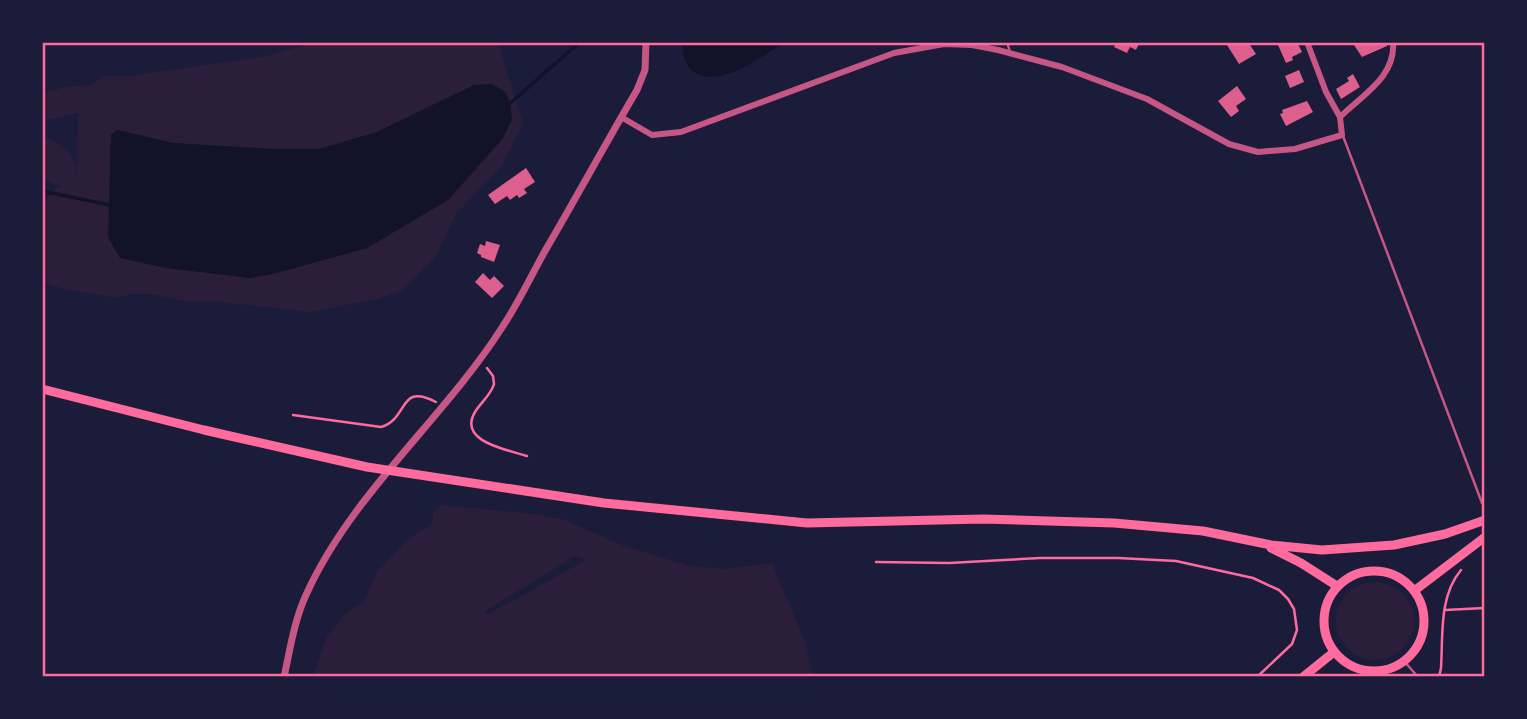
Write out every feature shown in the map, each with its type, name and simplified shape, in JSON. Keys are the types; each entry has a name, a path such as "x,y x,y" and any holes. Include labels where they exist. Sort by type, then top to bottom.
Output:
{"main road":[{"path":"42,389 367,467 604,503 807,523 983,519 1114,523 1203,531 1308,550 1366,548 1420,540 1485,520"},
{"path":"1414,590 1485,537"},
{"path":"1253,541 1301,562 1337,586"},
{"path":"1371,571 1391,573 1414,590 1422,606 1423,632 1416,648 1404,661 1389,669 1363,670 1347,664 1334,652 1326,636 1323,619 1327,601 1337,586 1353,575 1371,571"},
{"path":"1303,677 1334,652"}],"street":[{"path":"284,677 293,632 304,598 318,571 332,547 390,469 477,362 503,325 645,70 646,42"},
{"path":"621,117 652,135 681,132 894,53 944,44 972,45 1062,67 1110,84 1147,99 1229,144 1258,152 1295,149 1342,135 1340,117 1326,92 1307,42"},
{"path":"1340,117 1387,73 1394,54 1393,42"}],"lane":[{"path":"1007,42 1010,53"},
{"path":"1342,135 1482,503"},
{"path":"1404,661 1418,677"}],"path":[{"path":"477,362 491,373 494,384 474,414 472,424 475,433 485,443 527,456"},
{"path":"293,415 381,427 394,421 404,404 412,397 424,396 442,405"},
{"path":"876,562 950,563 1040,558 1118,558 1176,561 1253,578 1279,590 1288,598 1294,609 1297,630 1292,645 1257,677"},
{"path":"1439,677 1445,610 1451,585 1467,564"},
{"path":"1445,610 1485,608"}],"shaded area":[{"path":"315,42 503,42 499,46 523,123 502,166 456,214 436,256 402,291 377,299 310,312 210,301 185,301 149,294 130,294 117,298 67,290 42,282 42,204 57,187 63,187 42,180 42,137 58,144 72,157 76,168 74,179 77,169 78,113 42,121 42,93 65,87 86,87 106,76 130,76 266,56","holes":["474,85 503,138 448,200 309,264 250,278 210,272 117,130 173,143 319,149 377,132"]},
{"path":"682,42 785,42 735,71 708,77 696,73 687,64"},
{"path":"491,84 505,91 510,103 512,119 503,138 448,200 367,248 250,278 166,268 120,258 108,237 111,134 117,130 173,143 319,149 377,132 474,85"},
{"path":"441,505 562,519 624,546 687,565 722,569 772,563 805,642 813,677 313,677 327,636 348,611 363,603 377,572 405,542 433,522 433,512","holes":["575,556 586,560 492,612 485,611"]},
{"path":"1375,582 1390,585 1403,593 1411,606 1414,621 1411,636 1403,649 1390,657 1375,660 1360,657 1347,649 1339,636 1336,621 1339,606 1347,593 1360,585"}],"building":[{"path":"1116,42 1140,42 1136,50 1130,47 1127,53 1114,47"},
{"path":"1233,42 1248,42 1256,54 1239,64 1227,45"},
{"path":"1297,42 1302,52 1286,63 1278,45"},
{"path":"1352,42 1386,42 1387,46 1362,57"},
{"path":"1299,70 1304,82 1290,88 1285,76"},
{"path":"1353,74 1360,87 1341,99 1336,89 1349,81 1347,78"},
{"path":"1237,86 1246,99 1236,106 1239,111 1231,117 1218,101"},
{"path":"1307,101 1313,112 1286,126 1280,114 1283,113 1282,110"},
{"path":"526,168 535,182 524,189 527,193 510,200 507,196 495,204 488,195"},
{"path":"486,241 500,245 494,262 477,253 480,244 485,246"},
{"path":"483,273 490,280 494,276 504,286 492,298 475,282"}],"waterway":[{"path":"508,105 580,42"},
{"path":"42,191 110,205"}]}
